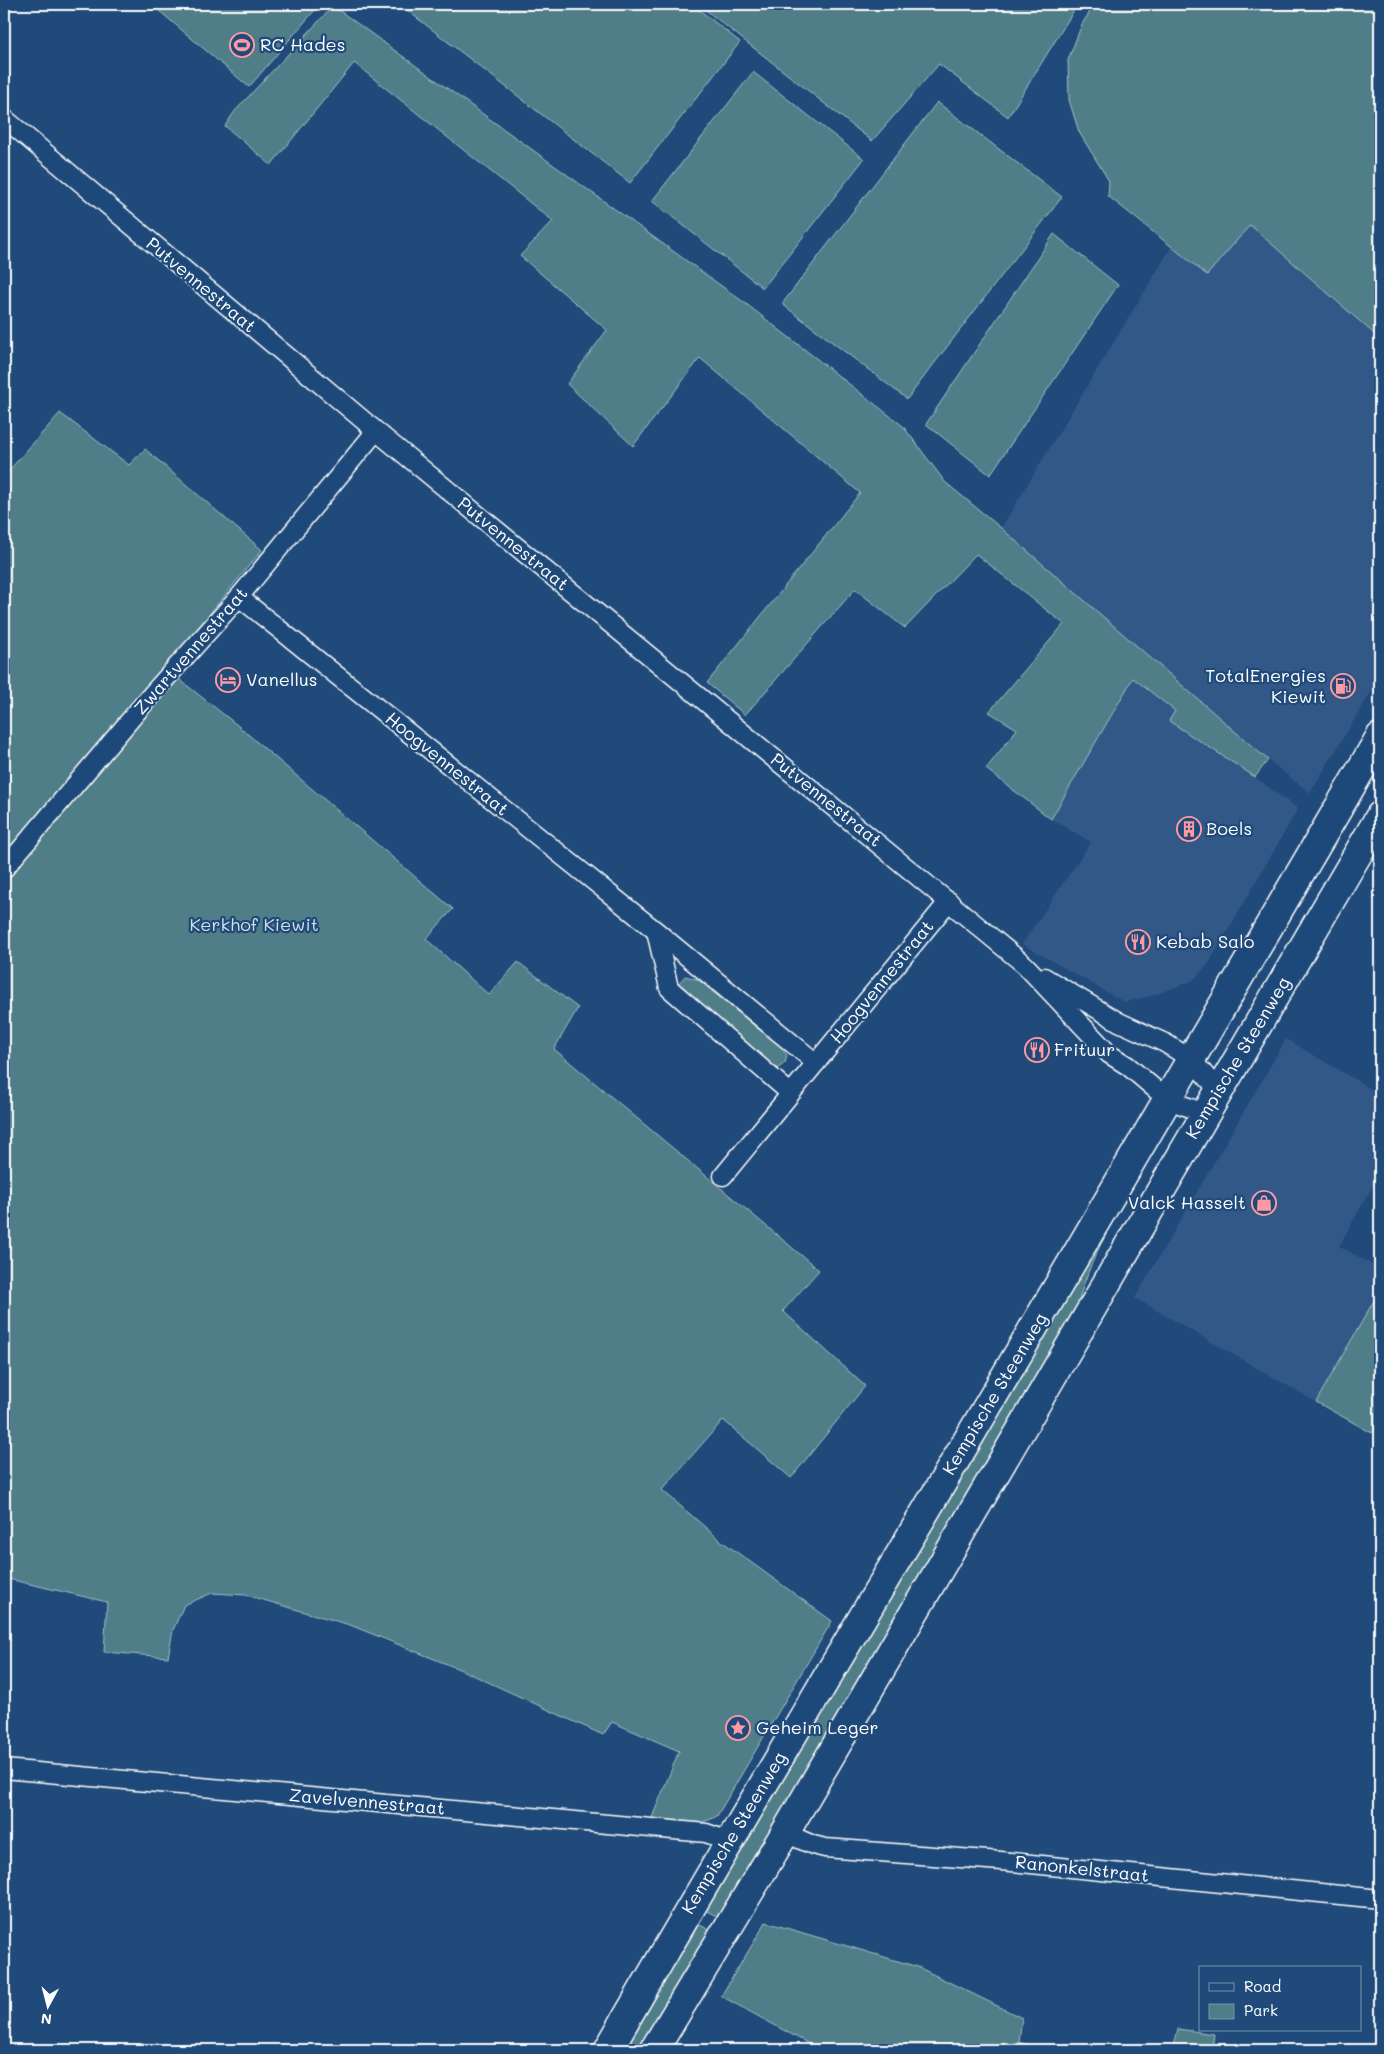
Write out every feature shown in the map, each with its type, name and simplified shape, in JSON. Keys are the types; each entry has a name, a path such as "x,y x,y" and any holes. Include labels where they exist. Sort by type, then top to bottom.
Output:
{"main road":[{"name":"Kempische Steenweg","path":"608,2050 728,1841 889,1574 1168,1100 1272,918 1380,737"},
{"name":"Kempische Steenweg","path":"654,2050 785,1833 1380,816"}],"street":[{"name":"Putvennestraat","path":"4,118 376,431 1025,965 1098,1044 1168,1100 1212,1102 1191,1058 1119,1022 1025,965"},
{"name":"Zwartvennestraat","path":"4,870 152,694 239,597 376,431"},
{"name":"Hoogvennestraat","path":"239,597 656,931 816,1063"},
{"name":"Hoogvennestraat","path":"722,1176 949,901"},
{"path":"656,931 669,988 790,1093"},
{"name":"Zavelvennestraat","path":"4,1769 706,1832 728,1841"},
{"name":"Ranonkelstraat","path":"785,1833 825,1848 1001,1861 1380,1898"}],"shaded area":[{"path":"1250,225 1380,339 1380,677 1310,793 1268,760 1001,528 1172,246 1207,274"},
{"path":"1133,678 1175,711 1169,721 1255,777 1298,809 1208,965 1192,981 1151,996 1124,1002 1022,944 1091,842 1051,819"},
{"path":"1286,1039 1380,1094 1380,1173 1339,1246 1380,1269 1380,1290 1316,1402 1135,1298"}],"green space":[{"name":"RC Hades","path":"151,4 320,4 249,87"},
{"path":"399,4 692,4 740,42 630,183"},
{"path":"698,4 1078,4 1008,117 939,64 872,141"},
{"path":"1095,4 1380,4 1380,339 1250,225 1207,275 1108,196 1109,181 1079,132 1069,100 1068,60 1082,24"},
{"path":"333,6 745,303 903,426 945,482 1001,528 1268,760 1255,777 1169,721 1175,711 1133,678 1051,819 986,769 1017,729 989,712 1064,624 976,554 905,628 855,589 745,715 707,683 860,493 700,358 633,446 567,384 607,330 520,256 553,221 354,63 271,165 225,126 235,111"},
{"path":"753,72 864,159 763,288 652,201"},
{"path":"937,102 1062,197 907,399 782,304"},
{"path":"1054,234 1118,285 990,475 926,424"},
{"name":"Kerkhof Kiewit","path":"60,413 129,465 145,449 262,550 165,668 237,725 453,909 426,939 489,995 518,962 578,1008 554,1049 819,1270 783,1311 865,1386 791,1478 723,1420 662,1490 720,1540 832,1621 717,1816 710,1820 685,1823 651,1820 679,1751 612,1722 603,1735 464,1671 350,1625 246,1595 212,1593 184,1605 173,1630 168,1657 104,1652 107,1602 4,1578 4,476"},
{"path":"685,976 697,979 783,1049 787,1056 785,1063 777,1069 771,1068 677,985"},
{"path":"1102,1230 1107,1233 1088,1272 1076,1314 720,1918 703,1909"},
{"path":"1380,1290 1380,1419 1372,1433 1316,1402"},
{"path":"695,1922 711,1931 641,2050 620,2050"},
{"path":"766,1922 918,1967 1022,2018 1019,2042 1044,2050 820,2050 721,1996"},
{"path":"1178,2029 1214,2034 1212,2050 1173,2050"}],"place":[{"name":"RC Hades","path":"242,45"},
{"name":"Vanellus","path":"228,680"},
{"name":"TotalEnergies Kiewit","path":"1343,686"},
{"name":"Boels","path":"1189,829"},
{"name":"Kebab Salo","path":"1138,942"},
{"name":"Frituur","path":"1037,1050"},
{"name":"Valck Hasselt","path":"1264,1203"},
{"name":"Geheim Leger","path":"738,1728"}]}
